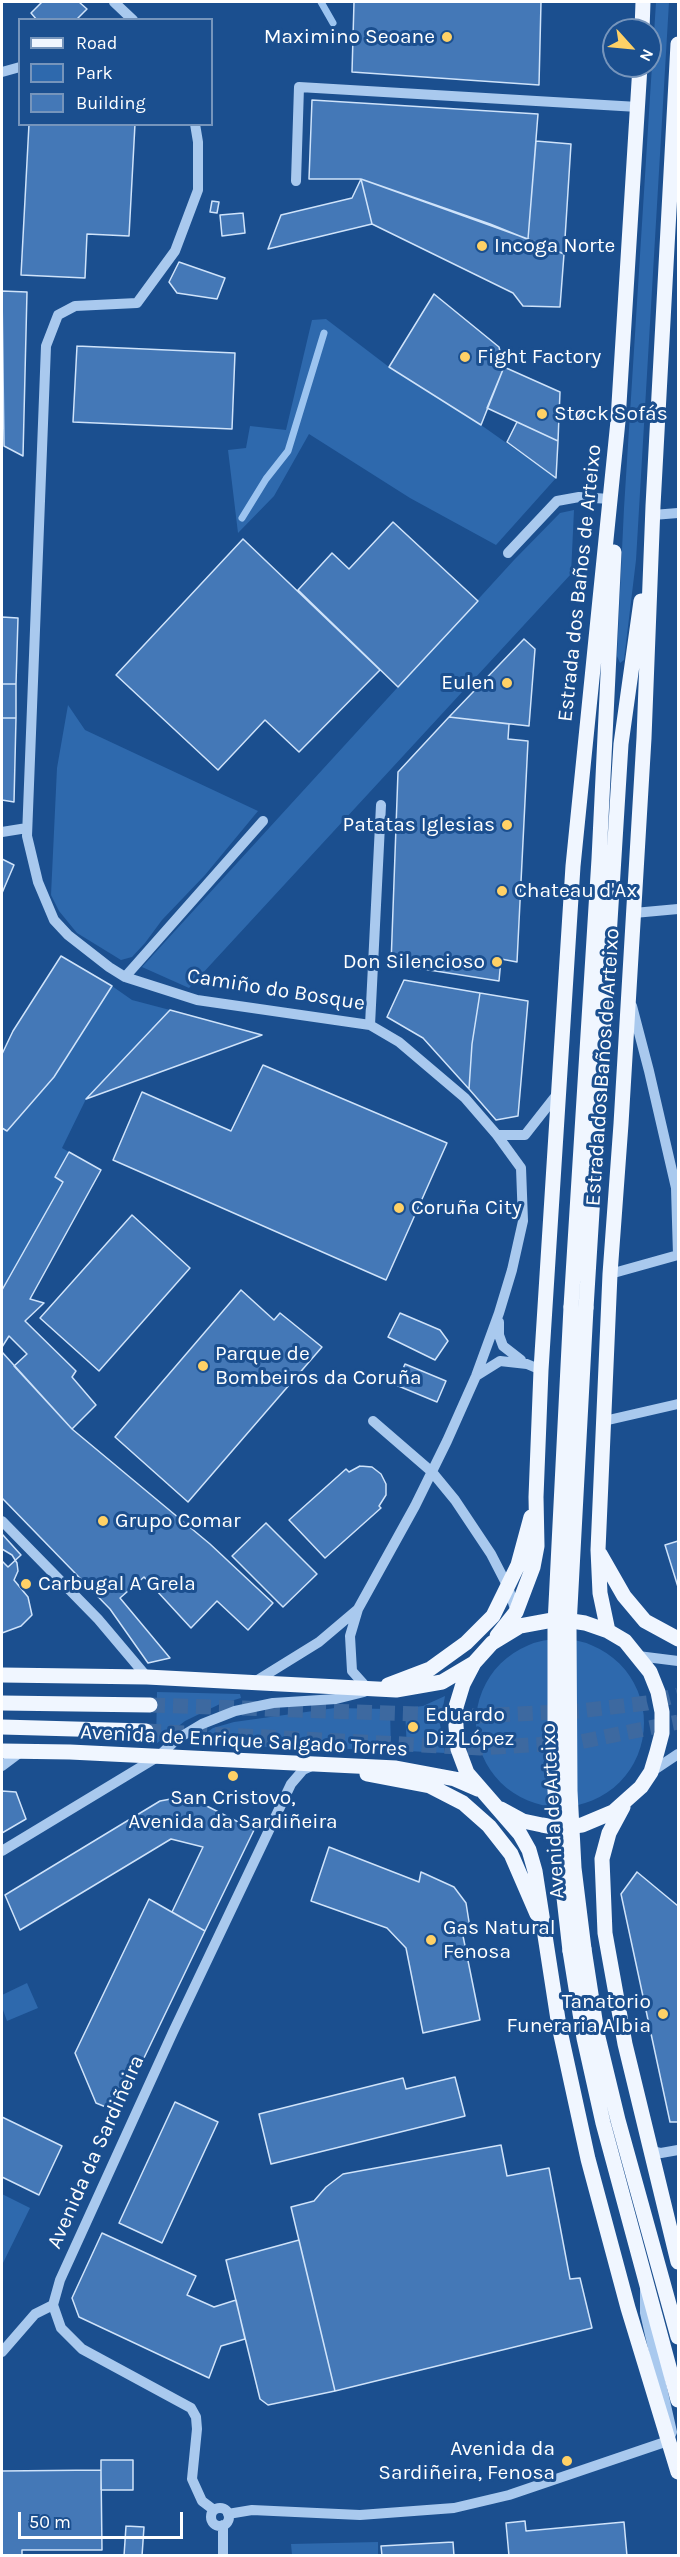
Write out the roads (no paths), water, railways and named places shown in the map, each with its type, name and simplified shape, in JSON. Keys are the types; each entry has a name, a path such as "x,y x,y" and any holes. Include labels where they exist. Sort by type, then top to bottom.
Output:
{"main road":[{"path":"642,18 643,2"},
{"name":"Estrada dos Baños de Arteixo","path":"608,1631 600,1593 598,1550 610,1274 644,738 653,511 678,44"},
{"name":"Estrada dos Baños de Arteixo","path":"579,1307 611,632 619,411 639,78"},
{"name":"Estrada dos Baños de Arteixo","path":"492,1643 516,1612 533,1567 537,1546 534,1367 558,1093 573,866 619,411"},
{"name":"Estrada dos Baños de Arteixo","path":"579,1307 621,744 653,511"},
{"name":"Avenida de Arteixo","path":"579,1307 555,1624 555,1791 577,1950 584,2037 603,2123 678,2400"},
{"path":"370,1690 430,1669 466,1643 493,1616 508,1587 524,1545 536,1497"},
{"path":"598,1550 624,1596 645,1621 678,1639"},
{"path":"624,1805 602,1818 582,1825 559,1828 522,1821 501,1809 467,1773 461,1760 456,1707 463,1684 474,1663 492,1643 520,1626 558,1618 585,1623 608,1631 625,1641 650,1672 658,1692 662,1712 662,1733 651,1772 624,1805 609,1833 602,1859 606,1933 625,2044 678,2262"},
{"path":"2,1675 147,1677 396,1690 442,1682 474,1663"},
{"path":"2,1702 150,1705"},
{"path":"2,1727 146,1731"},
{"name":"Avenida de Enrique Salgado Torres","path":"2,1751 396,1768 455,1779 482,1791"},
{"path":"315,1764 430,1786 463,1803 489,1826 511,1854 546,1936"},
{"name":"Avenida de Arteixo","path":"501,1809 520,1834 528,1850 541,1899 559,2026 588,2159 678,2472"},
{"name":"Avenida de Arteixo","path":"577,1950 618,2120 678,2337"}],"street":[{"path":"114,2 132,18"},
{"path":"2,72 18,68"},
{"path":"296,181 299,87 638,107"},
{"name":"Camiño do Bosque","path":"195,126 198,142 198,190 175,250 137,303 75,306 58,315 46,346 27,828 38,882 54,920 68,935 125,977 197,1000 370,1025 399,1042 429,1065 465,1098 497,1135 521,1168 523,1221 499,1313"},
{"path":"508,553 557,501 579,497 610,499"},
{"path":"653,511 678,513"},
{"path":"370,1025 381,805"},
{"path":"125,977 263,821"},
{"path":"2,832 27,828"},
{"path":"634,913 678,909"},
{"path":"610,1274 678,1255 675,1188 649,1071 629,996"},
{"path":"497,1135 525,1135 558,1093"},
{"path":"499,1313 499,1335 503,1346 534,1367"},
{"path":"2,1851 159,1756 177,1739 202,1724 236,1711 273,1703 336,1699 370,1690 352,1671 350,1636 358,1609 432,1472 476,1376 499,1313"},
{"path":"476,1376 500,1361 534,1367"},
{"path":"604,1421 678,1404"},
{"path":"373,1421 432,1472 461,1509 491,1554 508,1587 516,1612"},
{"path":"2,1521 98,1619 147,1677"},
{"path":"256,1682 319,1642 358,1609"},
{"path":"638,1656 678,1661"},
{"path":"2,1766 22,1751"},
{"path":"651,1772 678,1754"},
{"name":"Avenida da Sardiñeira","path":"53,2305 60,2280 163,2054 286,1795 297,1776 315,1764"},
{"path":"649,2150 661,2153 678,2150"},
{"name":"Avenida de Arteixo","path":"646,2282 645,2313 672,2432 668,2441"},
{"path":"2,2352 35,2314 53,2305 61,2328 82,2349 191,2408 196,2417 197,2429 192,2479 202,2501 214,2510 222,2509 228,2514 252,2510 360,2515 454,2508 509,2495 668,2441"},
{"path":"214,2510 211,2517 217,2526 227,2522 228,2514"},
{"path":"223,2525 223,2556"}],"waterway":[{"path":"321,2 333,23"},
{"path":"242,518 266,479 288,451 324,333"}],"tunnel":[{"path":"150,1705 475,1716 579,1711 647,1703 678,1695"},
{"path":"146,1731 480,1748 580,1742 678,1722"}],"place":[{"name":"Maximino Seoane","path":"447,37"},
{"name":"Incoga Norte","path":"482,246"},
{"name":"Fight Factory","path":"465,357"},
{"name":"Støck Sofás","path":"542,414"},
{"name":"Eulen","path":"507,683"},
{"name":"Patatas Iglesias","path":"507,825"},
{"name":"Chateau d'Ax","path":"502,891"},
{"name":"Don Silencioso","path":"497,962"},
{"name":"Coruña City","path":"399,1208"},
{"name":"Parque de Bombeiros da Coruña","path":"203,1366"},
{"name":"Grupo Comar","path":"103,1521"},
{"name":"Carbugal A Grela","path":"26,1584"},
{"name":"Eduardo Diz López","path":"413,1727"},
{"name":"San Cristovo, Avenida da Sardiñeira","path":"233,1776"},
{"name":"Gas Natural Fenosa","path":"431,1940"},
{"name":"Tanatorio Funeraria Albia","path":"663,2014"},
{"name":"Avenida da Sardiñeira, Fenosa","path":"567,2461"}]}
